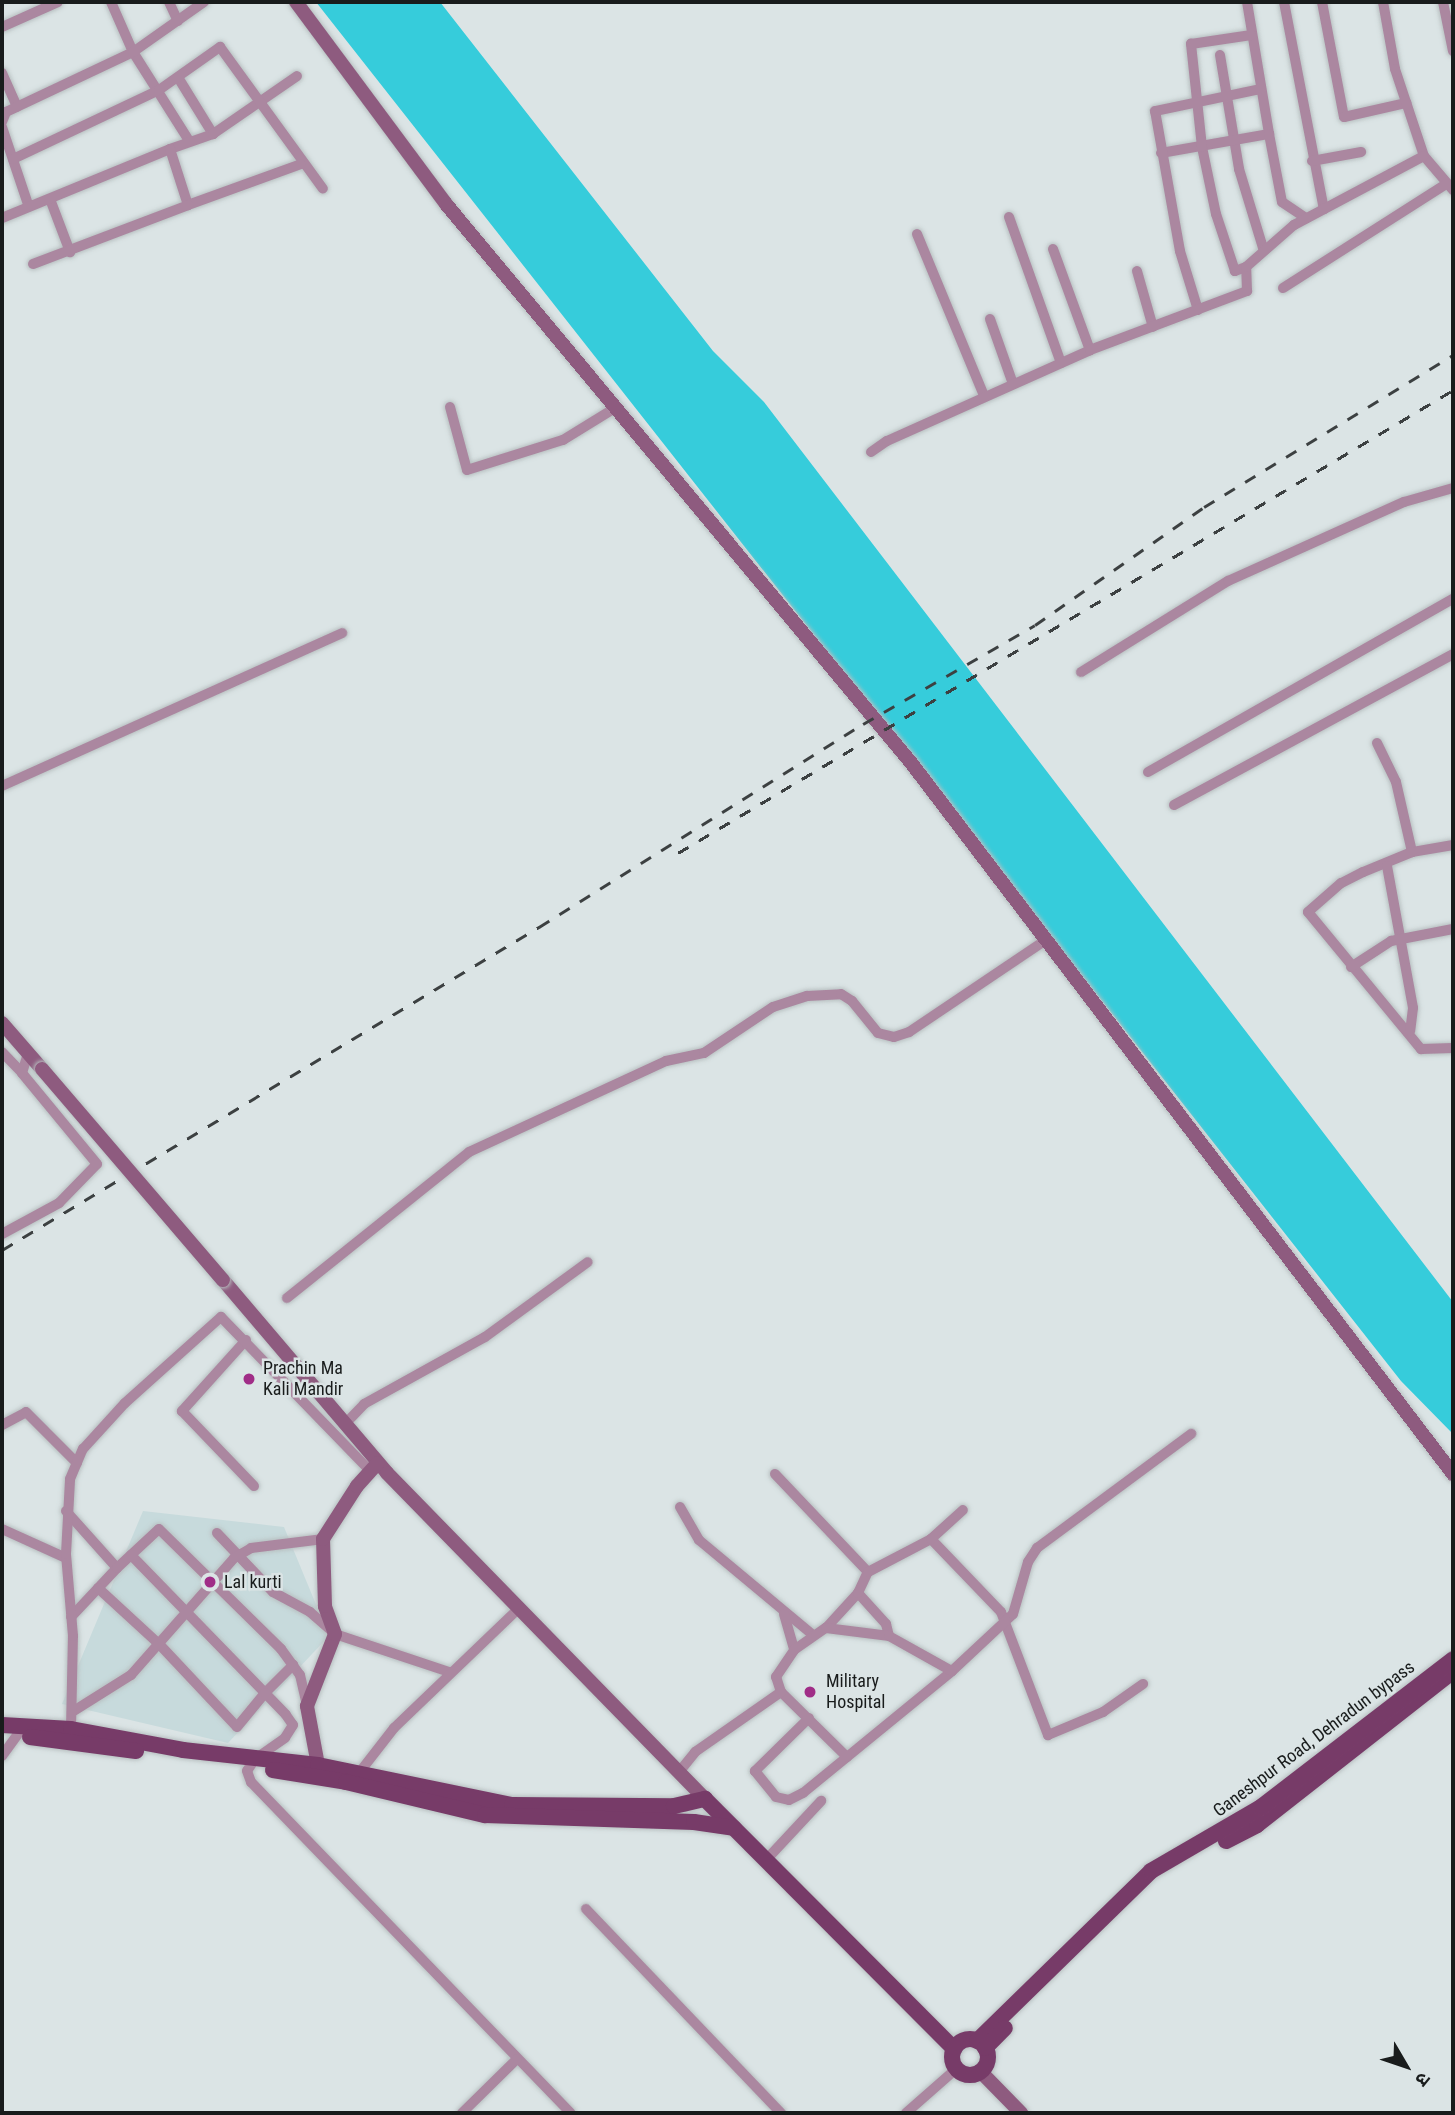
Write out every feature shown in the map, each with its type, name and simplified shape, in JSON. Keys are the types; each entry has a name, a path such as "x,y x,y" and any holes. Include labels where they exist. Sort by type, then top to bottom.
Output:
{"main road":[{"name":"Ganeshpur Road, Dehradun bypass","path":"981,2044 1151,1871 1261,1807 1453,1659"},
{"path":"981,2044 1144,1888 1257,1825 1453,1671"},
{"path":"14,1732 72,1721 485,1815 694,1822 734,1828"},
{"path":"2,1725 14,1732 252,1763 318,1765 512,1805 674,1806 705,1799 954,2049 956,2068 966,2075 980,2071 988,2059 981,2044"},
{"path":"954,2049 965,2040 981,2044"}],"street":[{"path":"2,27 58,2"},
{"path":"111,2 133,52 188,139"},
{"path":"169,2 178,22"},
{"path":"29,207 2,125 6,112 133,52 204,2"},
{"path":"296,2 446,204 912,764 1453,1475"},
{"path":"1247,2 1260,89 1282,202 1306,218"},
{"path":"1284,2 1312,161 1324,209"},
{"path":"1322,2 1344,117 1406,103"},
{"path":"1283,288 1450,187 1424,156 1406,103 1383,2"},
{"path":"1443,2 1453,51"},
{"path":"1251,36 1191,44 1202,147 1216,214 1235,271 1246,267 1263,248 1306,218 1424,156"},
{"path":"13,159 159,90 220,47 302,164 323,189"},
{"path":"1220,54 1234,141 1263,248"},
{"path":"2,73 17,107"},
{"path":"2,218 170,149 188,139 213,134 297,76"},
{"path":"178,79 213,134"},
{"path":"1198,310 1180,251 1155,111 1260,89"},
{"path":"1161,153 1269,134"},
{"path":"170,149 188,205"},
{"path":"1312,161 1361,152"},
{"path":"33,264 302,164"},
{"path":"50,199 70,252"},
{"path":"1009,217 1061,363"},
{"path":"917,234 984,396"},
{"path":"1053,249 1090,350"},
{"path":"871,452 984,396 1090,350 1247,291 1246,267"},
{"path":"1137,271 1153,327"},
{"path":"990,318 1013,384"},
{"path":"450,407 467,470 563,440 615,408"},
{"path":"1081,672 1228,581 1404,502 1453,488"},
{"path":"1148,772 1453,599"},
{"path":"2,786 342,633"},
{"path":"1174,805 1453,654"},
{"path":"1377,743 1396,782 1412,852"},
{"path":"1453,845 1412,852 1387,866 1341,883 1308,912 1389,1015 1409,1031 1421,1049 1453,1048"},
{"path":"1387,866 1413,1008 1409,1031"},
{"path":"1351,967 1401,938 1453,929"},
{"path":"287,1298 469,1152 666,1061 704,1054 773,1007 807,996 841,994 852,1001 878,1033 894,1037 909,1032 1046,940"},
{"path":"2,1023 345,1424 375,1467"},
{"path":"2,1052 97,1164 59,1203 2,1234"},
{"path":"22,1073 28,1053"},
{"path":"345,1424 365,1404 485,1337 588,1262"},
{"path":"72,1721 66,1511 77,1463 83,1449 125,1404 221,1317 519,1608 705,1799"},
{"path":"246,1340 182,1411 254,1486"},
{"path":"2,1425 26,1412 77,1463"},
{"path":"809,1718 755,1771 776,1797 789,1800 803,1793 1007,1623 1037,1548 1191,1434"},
{"path":"307,1706 335,1634 324,1606 323,1539 375,1467"},
{"path":"775,1474 868,1572"},
{"path":"680,1507 699,1540 784,1614 813,1635"},
{"path":"847,1757 781,1692 776,1677 794,1650 826,1628 858,1592 868,1572 931,1539 963,1510"},
{"path":"66,1511 117,1568"},
{"path":"2,1529 66,1558"},
{"path":"71,1617 117,1568 159,1529 300,1675 318,1765"},
{"path":"217,1533 241,1554 273,1592 310,1612 335,1634 449,1672"},
{"path":"72,1721 131,1675 241,1554 291,1541 323,1539"},
{"path":"931,1539 1007,1623 1048,1735 1103,1712 1143,1684"},
{"path":"131,1555 286,1715 293,1726 252,1763 251,1782 571,2113"},
{"path":"98,1588 160,1645 237,1727 293,1665"},
{"path":"858,1592 886,1624 889,1636"},
{"path":"359,1773 387,1735 449,1672 519,1608"},
{"path":"784,1614 794,1650"},
{"path":"826,1628 889,1636 952,1671"},
{"path":"679,1772 695,1752 781,1692"},
{"path":"290,1730 309,1729"},
{"path":"2,1756 14,1732"},
{"path":"766,1860 821,1801"},
{"path":"586,1909 781,2113"},
{"path":"461,2113 517,2059"},
{"path":"906,2113 956,2068"},
{"path":"980,2071 1021,2113"}],"shaded area":[{"name":"Lal kurti","path":"143,1511 284,1527 329,1636 228,1743 62,1704"}],"water":[{"path":"316,2 440,2 713,351 764,402 1453,1302 1453,1434 1401,1381"}],"railway":[{"path":"2,1250 539,927 863,724 1035,625 1204,507 1453,355"},
{"path":"678,853 1453,390"}],"place":[{"name":"Prachin Ma Kali Mandir","path":"249,1379"},
{"name":"Lal kurti","path":"210,1582"},
{"name":"Military Hospital","path":"810,1692"}]}
